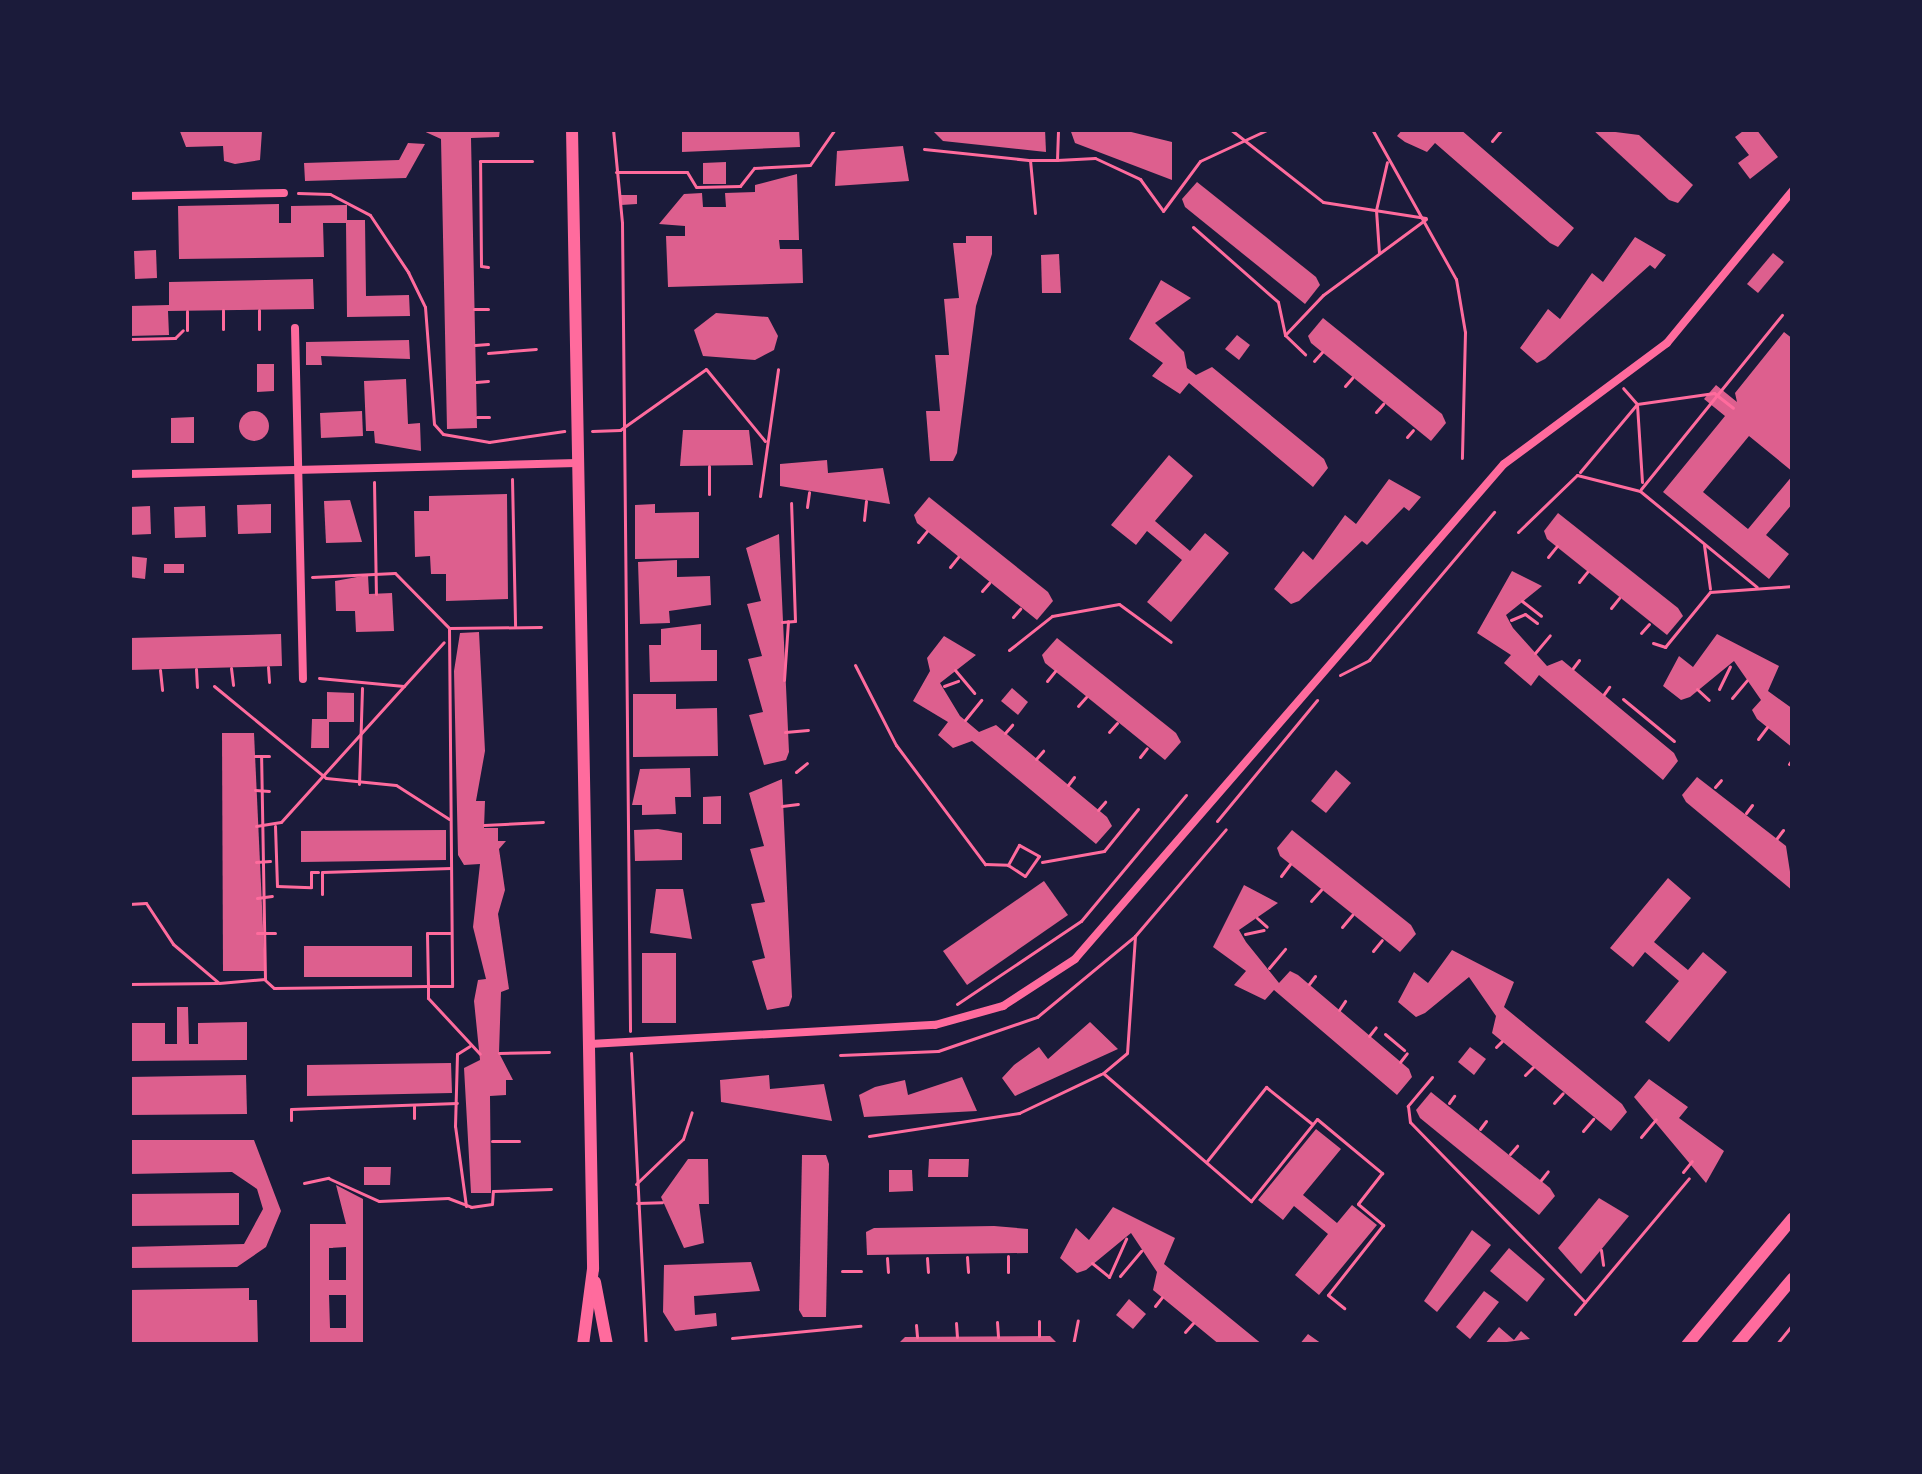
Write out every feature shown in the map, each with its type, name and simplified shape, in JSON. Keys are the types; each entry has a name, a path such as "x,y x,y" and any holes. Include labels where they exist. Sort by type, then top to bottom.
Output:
{"main road":[{"path":"572,129 593,1269 584,1345"},
{"path":"1687,1345 1793,1218"},
{"path":"593,1269 607,1345"},
{"path":"1737,1345 1793,1278"}],"street":[{"path":"590,1044 935,1025 1027,993 1107,930 1504,464 1667,343 1793,190"},
{"path":"129,196 284,193"},
{"path":"295,328 293,470 303,679"},
{"path":"129,474 578,463"}],"path":[{"path":"613,129 622,223 620,430 630,1020"},
{"path":"614,172 687,172 696,187 740,186 754,168 810,165 835,129"},
{"path":"1057,160 1058,129"},
{"path":"1230,129 1323,202 1428,218"},
{"path":"924,149 1030,160 1095,158 1140,179 1163,211 1200,161 1269,129"},
{"path":"1372,129 1428,218 1456,279 1465,332 1462,458"},
{"path":"1492,141 1502,129"},
{"path":"1030,160 1035,213"},
{"path":"1379,253 1376,210 1388,160"},
{"path":"471,165 532,161"},
{"path":"473,270 484,267 480,165"},
{"path":"284,193 330,194 370,215 425,307 434,424 443,434 489,442 620,430 706,370 765,441"},
{"path":"472,200 480,200"},
{"path":"1285,335 1379,253 1428,218"},
{"path":"1193,227 1278,302 1285,335 1305,354"},
{"path":"473,237 481,236"},
{"path":"474,309 488,309"},
{"path":"223,310 223,329"},
{"path":"259,310 260,328"},
{"path":"129,339 185,330 188,311"},
{"path":"1642,484 1782,315"},
{"path":"475,346 488,344"},
{"path":"488,352 536,349"},
{"path":"1314,361 1322,352"},
{"path":"760,496 778,369"},
{"path":"1345,386 1352,378"},
{"path":"476,382 488,381"},
{"path":"1618,382 1637,404 1640,491"},
{"path":"1518,532 1577,475 1637,404 1716,395 1732,408"},
{"path":"1376,412 1383,404"},
{"path":"477,417 489,417"},
{"path":"1407,437 1413,430"},
{"path":"512,464 515,627"},
{"path":"709,494 710,466"},
{"path":"373,468 376,594"},
{"path":"1577,475 1640,491 1757,587"},
{"path":"807,507 809,492"},
{"path":"864,520 866,501"},
{"path":"784,680 784,621 795,621 791,503"},
{"path":"1337,677 1369,660 1494,512"},
{"path":"918,542 927,531"},
{"path":"1703,544 1710,592"},
{"path":"1548,557 1557,546"},
{"path":"950,567 958,557"},
{"path":"781,566 793,566"},
{"path":"1579,582 1587,572"},
{"path":"298,577 395,573 449,628 541,627"},
{"path":"982,591 989,583"},
{"path":"1653,643 1665,647 1710,592 1793,586"},
{"path":"1610,608 1618,598"},
{"path":"1522,601 1541,616"},
{"path":"1009,650 1052,616 1119,604 1171,642"},
{"path":"1013,616 1020,609"},
{"path":"1511,620 1525,614 1537,623"},
{"path":"1641,633 1649,623"},
{"path":"269,756 258,756 259,826 269,897 265,979 274,988 452,986 445,640 449,628"},
{"path":"1535,653 1550,634"},
{"path":"259,826 275,824 326,778 445,640"},
{"path":"1573,668 1579,660"},
{"path":"856,665 953,829 985,864 1008,865 1025,876 1040,862 1104,850 1138,809"},
{"path":"1719,688 1730,666"},
{"path":"268,667 269,682"},
{"path":"196,668 197,688"},
{"path":"231,668 232,685"},
{"path":"160,670 163,690"},
{"path":"955,670 958,681 974,693"},
{"path":"1047,681 1055,671"},
{"path":"319,678 362,686 404,686"},
{"path":"1732,698 1747,680"},
{"path":"944,686 958,681"},
{"path":"214,686 326,778 396,785 461,825"},
{"path":"359,784 362,686"},
{"path":"1604,694 1609,687"},
{"path":"1696,689 1709,700"},
{"path":"1216,821 1322,694"},
{"path":"1078,706 1086,697"},
{"path":"1623,699 1672,740 1665,745"},
{"path":"965,720 981,700"},
{"path":"1634,720 1640,713"},
{"path":"1109,732 1117,723"},
{"path":"1005,733 1012,725"},
{"path":"1758,739 1767,727"},
{"path":"785,732 808,730"},
{"path":"1140,757 1147,748"},
{"path":"1036,759 1043,751"},
{"path":"1789,764 1793,758"},
{"path":"796,772 807,763"},
{"path":"1067,784 1074,776"},
{"path":"1715,787 1721,780"},
{"path":"957,1004 1081,921 1186,795"},
{"path":"1098,810 1105,802"},
{"path":"782,806 798,804"},
{"path":"1746,813 1752,805"},
{"path":"484,824 543,822"},
{"path":"275,824 277,886"},
{"path":"1777,838 1783,830"},
{"path":"1008,865 1010,853 1025,844 1040,862"},
{"path":"256,862 267,861"},
{"path":"1281,876 1290,864"},
{"path":"265,887 311,887 311,872 453,868"},
{"path":"322,872 322,894"},
{"path":"1311,902 1321,890"},
{"path":"257,898 269,897"},
{"path":"129,904 146,903 173,944 219,983"},
{"path":"1342,927 1352,915"},
{"path":"1245,934 1266,929 1257,918"},
{"path":"257,933 274,933"},
{"path":"452,933 427,933 428,998 480,1054"},
{"path":"869,1136 1019,1113 1102,1073 1126,1053 1135,936"},
{"path":"1373,951 1382,940"},
{"path":"1269,968 1285,949"},
{"path":"1309,984 1315,976"},
{"path":"129,984 265,979"},
{"path":"1339,1010 1346,1001"},
{"path":"1370,1036 1376,1027"},
{"path":"1385,1034 1405,1052 1400,1062"},
{"path":"1496,1047 1502,1041"},
{"path":"466,1206 455,1166 457,1054 471,1045"},
{"path":"499,1053 549,1052"},
{"path":"631,1054 635,1203 646,1345"},
{"path":"1525,1076 1533,1067"},
{"path":"1102,1073 1251,1201 1317,1119 1382,1173 1358,1204 1383,1226 1328,1295 1344,1308"},
{"path":"1432,1077 1408,1106 1410,1122 1585,1302"},
{"path":"1206,1162 1266,1087 1313,1125"},
{"path":"1554,1103 1563,1093"},
{"path":"398,1094 398,1105"},
{"path":"434,1094 434,1104"},
{"path":"362,1095 363,1106"},
{"path":"327,1096 327,1108"},
{"path":"1449,1102 1454,1096"},
{"path":"292,1120 291,1109 457,1103"},
{"path":"414,1105 414,1118"},
{"path":"635,1186 683,1139 692,1112"},
{"path":"1583,1131 1593,1119"},
{"path":"1641,1137 1656,1119"},
{"path":"1480,1129 1486,1121"},
{"path":"491,1141 519,1141"},
{"path":"1510,1154 1517,1146"},
{"path":"1683,1172 1692,1161"},
{"path":"1541,1180 1548,1172"},
{"path":"304,1184 328,1178 379,1201 448,1198 466,1206 492,1204 493,1191 550,1190"},
{"path":"1575,1314 1689,1178"},
{"path":"520,1179 520,1190"},
{"path":"635,1203 662,1202"},
{"path":"1092,1263 1109,1276 1126,1239"},
{"path":"1120,1276 1141,1250"},
{"path":"1601,1250 1599,1262 1616,1264"},
{"path":"1007,1256 1008,1273"},
{"path":"968,1257 968,1272"},
{"path":"887,1258 888,1272"},
{"path":"927,1258 928,1272"},
{"path":"842,1271 860,1271"},
{"path":"1155,1306 1162,1297"},
{"path":"1073,1345 1078,1320"},
{"path":"1039,1321 1039,1336"},
{"path":"997,1322 998,1337"},
{"path":"956,1323 957,1337"},
{"path":"1185,1332 1193,1323"},
{"path":"916,1324 917,1337"},
{"path":"1776,1345 1793,1324"},
{"path":"733,1338 860,1326"}],"building":[{"path":"179,129 262,131 260,160 235,164 224,161 223,146 186,147"},
{"path":"419,129 500,129 499,137 471,138 477,428 447,429 441,139"},
{"path":"682,129 799,129 800,147 682,152"},
{"path":"931,129 1045,129 1046,152 943,141"},
{"path":"1070,129 1119,129 1172,142 1172,180 1075,143"},
{"path":"1403,129 1460,129 1574,228 1558,247 1550,243 1435,143 1427,152 1397,136"},
{"path":"1592,129 1639,135 1693,185 1678,203 1669,200"},
{"path":"1756,129 1778,157 1750,179 1738,163 1749,155 1735,137"},
{"path":"408,143 425,144 406,178 305,181 304,163 399,160"},
{"path":"903,146 909,181 835,186 837,151"},
{"path":"726,162 726,184 703,184 703,163"},
{"path":"797,174 799,240 779,240 780,249 802,249 803,283 668,287 666,236 685,236 685,226 659,224 684,194 702,193 703,207 726,207 725,193 755,192 755,185"},
{"path":"1197,182 1316,277 1320,285 1305,304 1185,207 1182,199"},
{"path":"621,195 637,195 637,204 621,205"},
{"path":"279,204 279,223 291,223 291,206 347,205 347,220 365,220 366,296 409,295 410,316 347,317 346,223 323,223 324,257 179,259 178,206"},
{"path":"966,236 992,236 992,254 976,306 957,453 953,461 930,461 926,411 940,411 935,355 949,355 944,299 959,298 953,243 966,243"},
{"path":"1635,237 1666,255 1655,269 1650,265 1545,359 1537,363 1520,348 1548,309 1560,319 1592,273 1603,282"},
{"path":"156,250 157,278 135,279 134,251"},
{"path":"1773,253 1784,262 1758,293 1747,284"},
{"path":"1059,254 1061,293 1042,293 1041,255"},
{"path":"313,279 314,309 168,311 169,335 129,336 129,306 169,305 169,282"},
{"path":"1161,280 1191,298 1155,323 1184,352 1187,368 1196,375 1212,367 1324,459 1328,468 1313,487 1189,383 1180,394 1152,376 1163,363 1129,339"},
{"path":"716,313 768,317 778,336 774,350 755,360 703,356 694,330"},
{"path":"1323,318 1442,414 1446,423 1431,441 1311,343 1308,336"},
{"path":"1784,332 1793,339 1793,472 1749,436 1703,492 1748,529 1793,475 1793,503 1766,535 1789,554 1769,579 1663,492 1725,416 1704,399 1716,385 1737,402 1735,393"},
{"path":"1237,335 1250,345 1239,360 1225,349"},
{"path":"409,340 410,359 321,356 322,365 306,365 306,342"},
{"path":"257,364 274,364 274,391 257,392"},
{"path":"406,379 408,424 420,423 421,451 375,443 374,431 366,431 364,381"},
{"path":"254,411 265,415 269,426 265,437 254,441 243,437 239,426 243,415"},
{"path":"362,411 363,436 321,438 320,413"},
{"path":"194,417 194,443 171,443 171,418"},
{"path":"683,430 749,430 753,465 680,466"},
{"path":"1169,455 1193,476 1155,521 1190,551 1205,533 1229,553 1171,622 1147,602 1182,560 1147,531 1136,545 1111,525"},
{"path":"827,460 828,473 883,468 890,504 780,486 780,464"},
{"path":"1389,479 1421,497 1409,511 1404,507 1367,545 1362,541 1299,601 1291,604 1274,589 1303,551 1313,560 1345,515 1356,524"},
{"path":"507,494 508,599 446,601 446,574 431,574 430,556 415,557 414,511 429,511 429,496"},
{"path":"929,497 1048,592 1053,601 1037,620 917,523 914,515"},
{"path":"350,500 362,542 326,543 324,501"},
{"path":"271,504 271,533 238,534 237,505"},
{"path":"655,504 655,513 699,512 699,558 635,559 635,505"},
{"path":"150,506 151,534 129,535 129,507"},
{"path":"205,506 206,537 175,538 174,507"},
{"path":"1558,513 1678,608 1683,616 1667,635 1547,539 1544,531"},
{"path":"779,534 789,752 786,760 764,765 749,715 763,712 748,659 762,656 747,604 761,601 746,548"},
{"path":"129,556 147,558 145,579 129,577"},
{"path":"677,560 677,577 710,576 711,605 669,611 670,623 640,624 638,562"},
{"path":"164,564 184,564 184,573 164,573"},
{"path":"1512,571 1542,586 1506,615 1513,628 1547,666 1562,660 1674,753 1678,761 1663,780 1539,675 1531,686 1504,663 1511,655 1477,633"},
{"path":"368,575 369,594 392,593 394,631 356,632 355,611 336,611 335,581"},
{"path":"701,624 701,650 717,650 717,681 650,682 649,645 661,645 661,629"},
{"path":"479,632 485,751 476,801 485,801 484,828 498,828 498,841 506,841 499,849 505,890 498,914 509,989 501,992 499,1053 513,1080 506,1080 506,1095 490,1096 491,1193 471,1193 464,1068 480,1060 474,1001 478,980 486,979 473,927 480,864 464,865 458,855 454,671 460,633"},
{"path":"281,634 282,666 129,670 129,638"},
{"path":"1717,634 1779,666 1768,691 1793,709 1793,748 1757,719 1752,710 1761,700 1734,661 1690,697 1681,700 1663,686 1679,656 1693,667"},
{"path":"944,636 976,655 940,683 960,716 979,732 996,725 1107,817 1112,826 1096,844 972,741 953,748 938,735 948,722 913,701 930,671 927,658"},
{"path":"1057,638 1176,733 1181,742 1165,760 1045,663 1042,655"},
{"path":"1012,688 1028,702 1018,715 1001,701"},
{"path":"327,692 354,693 354,722 329,722 329,748 311,748 312,719 327,719"},
{"path":"633,694 676,694 676,709 717,708 718,756 633,757"},
{"path":"222,733 254,733 265,971 223,971"},
{"path":"690,768 691,797 675,797 676,814 642,815 642,805 632,805 640,769"},
{"path":"1336,770 1351,783 1326,813 1311,801"},
{"path":"1697,777 1786,846 1793,891 1686,802 1682,795"},
{"path":"782,779 792,997 789,1006 767,1010 752,961 765,958 751,904 765,902 750,849 764,846 749,793"},
{"path":"721,796 721,824 703,824 703,797"},
{"path":"446,830 446,860 301,862 301,831"},
{"path":"634,830 682,833 682,860 635,861"},
{"path":"1292,830 1411,925 1416,934 1400,952 1280,856 1277,848"},
{"path":"1668,878 1691,898 1654,942 1688,970 1703,952 1727,972 1669,1042 1645,1022 1679,981 1645,952 1633,967 1610,948"},
{"path":"1044,881 1068,915 967,985 943,951"},
{"path":"1244,885 1278,903 1239,930 1246,942 1279,983 1290,971 1298,975 1409,1069 1412,1077 1397,1095 1274,990 1265,1000 1234,985 1246,971 1213,947"},
{"path":"656,889 683,889 692,939 650,933"},
{"path":"304,946 412,946 412,977 304,977"},
{"path":"1452,950 1514,982 1504,1007 1622,1104 1627,1112 1611,1131 1492,1033 1496,1016 1469,977 1416,1017 1398,1002 1414,972 1428,983"},
{"path":"642,953 676,953 676,1023 642,1023"},
{"path":"177,1007 188,1007 189,1044 198,1044 198,1023 247,1022 247,1060 129,1061 129,1023 165,1023 165,1044 177,1044"},
{"path":"1090,1022 1118,1049 1015,1096 1002,1078 1014,1065 1039,1047 1048,1059"},
{"path":"1470,1047 1486,1059 1474,1075 1458,1062"},
{"path":"451,1063 452,1093 307,1096 307,1065"},
{"path":"246,1075 247,1114 129,1115 129,1077"},
{"path":"769,1075 770,1089 824,1084 832,1121 721,1102 720,1080"},
{"path":"962,1077 977,1111 864,1117 859,1095 875,1087 905,1080 908,1095"},
{"path":"1649,1079 1688,1107 1679,1118 1724,1151 1706,1183 1634,1097"},
{"path":"1431,1092 1550,1188 1555,1196 1539,1215 1420,1118 1416,1110"},
{"path":"1316,1129 1341,1149 1303,1195 1337,1223 1352,1205 1377,1225 1319,1295 1295,1275 1328,1234 1294,1206 1283,1220 1258,1200"},
{"path":"129,1140 254,1140 281,1211 266,1247 237,1267 129,1268 129,1247 244,1244 263,1209 257,1189 232,1172 129,1174"},
{"path":"802,1155 826,1155 829,1164 826,1317 803,1317 799,1310"},
{"path":"688,1159 708,1159 709,1204 699,1204 704,1243 684,1248 661,1197"},
{"path":"929,1159 969,1159 968,1177 928,1177"},
{"path":"364,1167 391,1167 390,1185 364,1185"},
{"path":"889,1170 912,1170 913,1191 889,1192"},
{"path":"336,1185 363,1199 363,1345 310,1345 310,1224 346,1224","holes":["346,1247 346,1280 329,1280 329,1248","329,1295 346,1295 346,1328 330,1328"]},
{"path":"239,1193 239,1225 129,1226 129,1194"},
{"path":"1599,1198 1629,1216 1581,1274 1558,1248"},
{"path":"1113,1207 1175,1238 1164,1264 1263,1345 1220,1345 1153,1290 1157,1272 1131,1233 1086,1270 1077,1273 1060,1258 1076,1228 1089,1240"},
{"path":"874,1228 1028,1229 1028,1253 867,1255 866,1232"},
{"path":"1472,1230 1491,1245 1437,1312 1424,1301"},
{"path":"1509,1248 1545,1279 1527,1302 1490,1271"},
{"path":"751,1262 760,1291 694,1296 695,1315 716,1313 717,1326 675,1331 663,1312 664,1265"},
{"path":"249,1288 249,1300 257,1300 258,1345 129,1345 129,1290"},
{"path":"1484,1291 1499,1302 1470,1339 1456,1327"},
{"path":"1129,1299 1146,1314 1133,1329 1116,1315"},
{"path":"1499,1327 1514,1340 1521,1331 1530,1339 1484,1345"},
{"path":"1308,1334 1322,1344 1332,1345 1299,1345"},
{"path":"1050,1336 1059,1345 897,1345 905,1337"}]}
